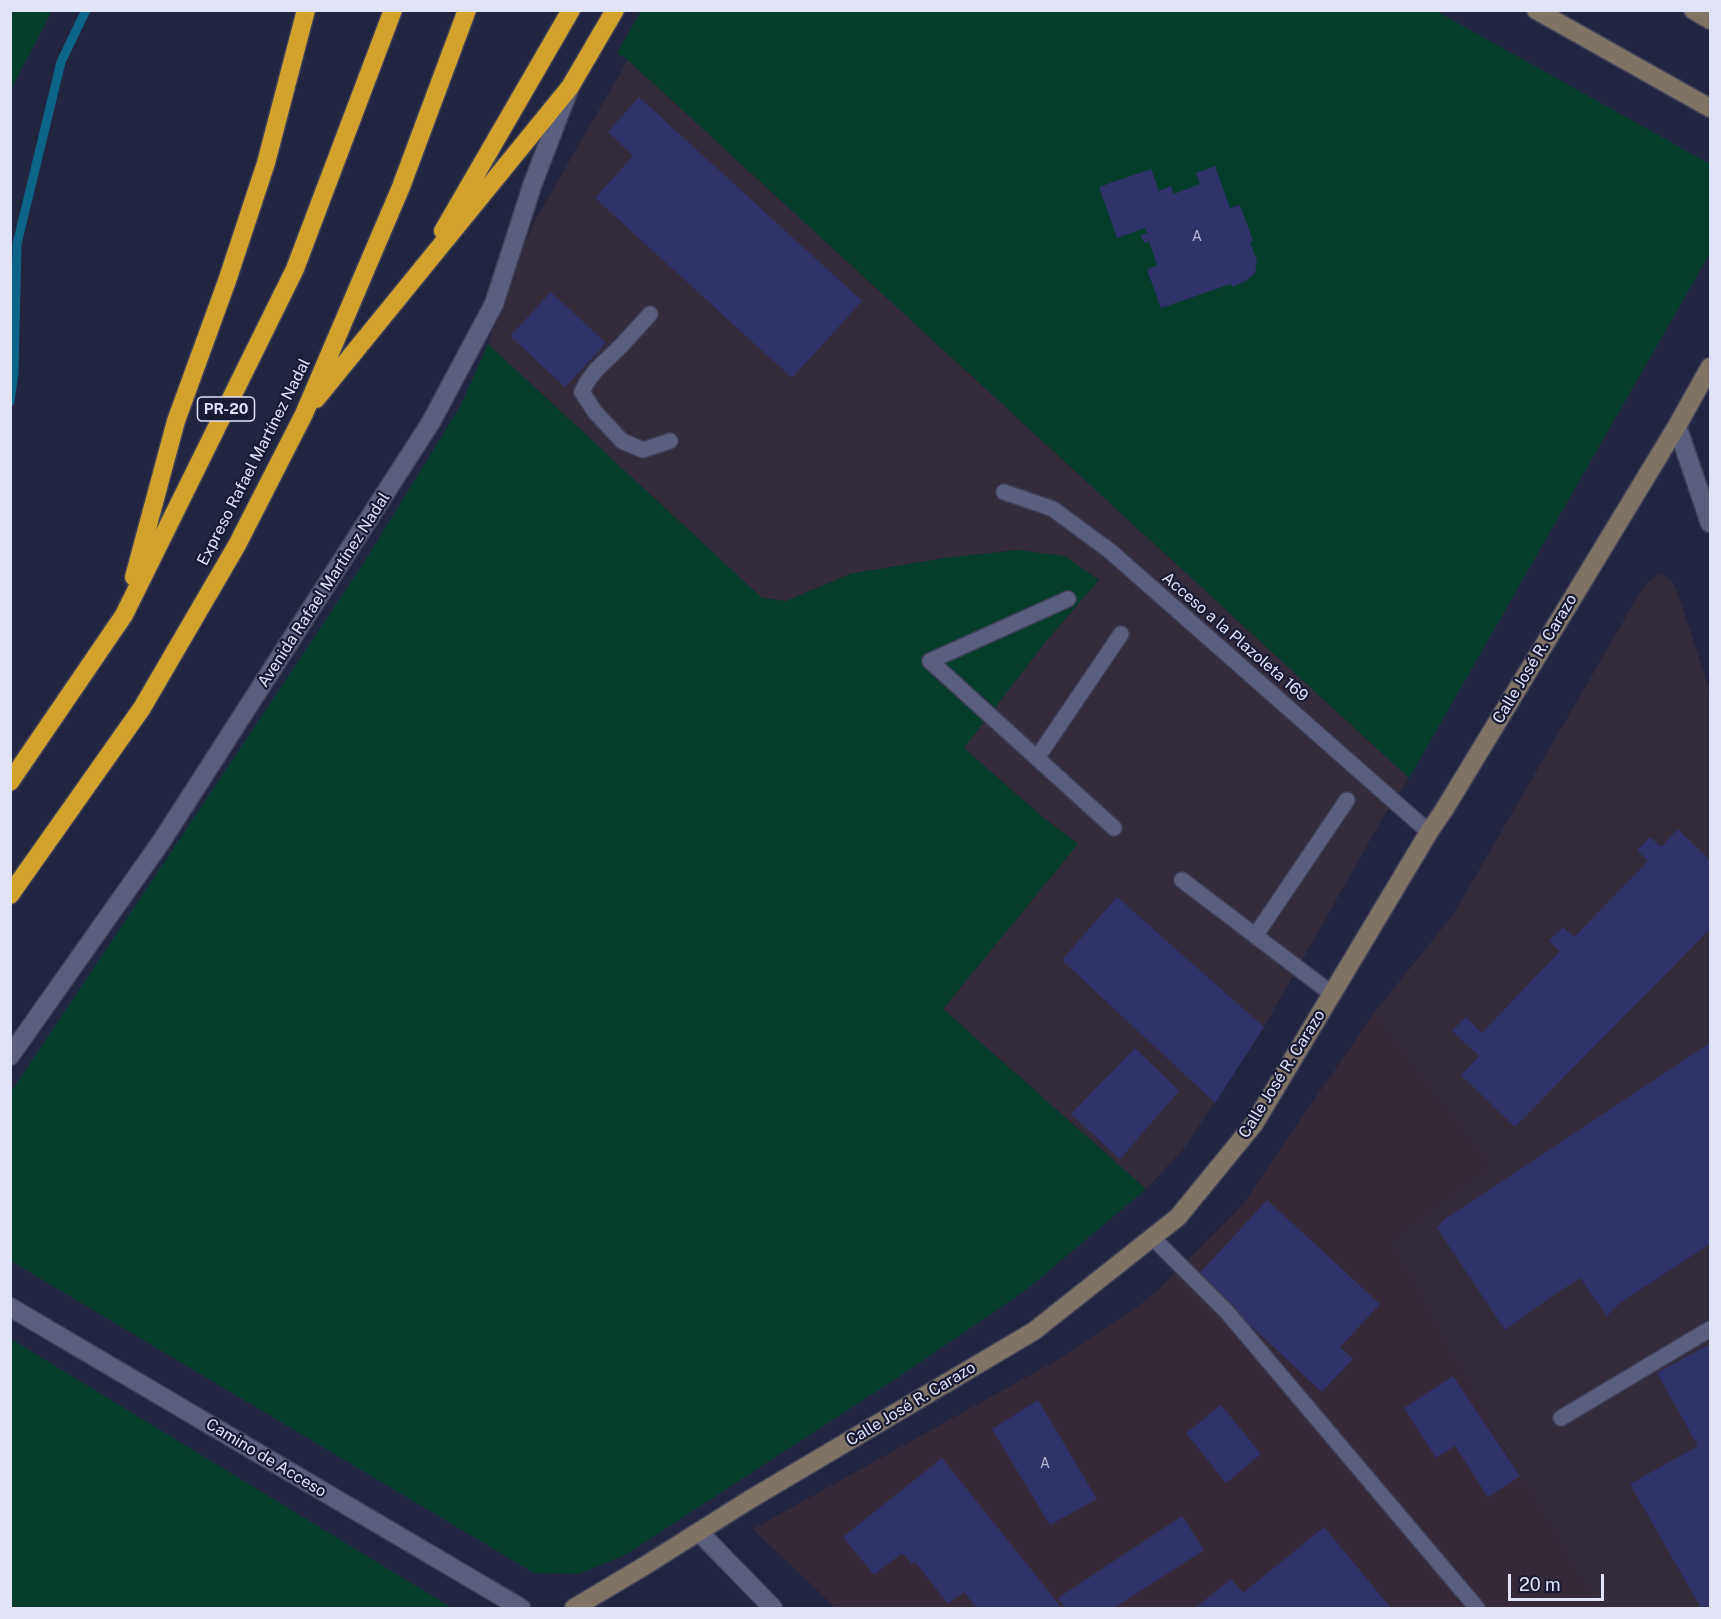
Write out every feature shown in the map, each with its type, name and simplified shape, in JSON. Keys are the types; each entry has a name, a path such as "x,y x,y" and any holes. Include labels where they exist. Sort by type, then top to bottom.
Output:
{"highway":[{"path":"124,615 176,421 227,281 266,163 306,10"},
{"name":"PR-20","path":"10,782 124,615 295,269 393,10"},
{"name":"Expreso Rafael Martínez Nadal","path":"10,895 142,708 237,545 304,414 401,187 467,10"},
{"path":"413,282 571,10"},
{"path":"304,414 570,87 615,10"}],"street":[{"path":"1536,10 1710,108"},
{"path":"1694,10 1710,20"},
{"name":"Avenida Rafael Martínez Nadal","path":"10,1056 161,842 431,422 495,304 533,183 570,87"},
{"name":"Calle José R. Carazo","path":"574,1608 749,1500 1034,1331 1178,1217 1254,1124 1677,426 1710,367"},
{"path":"1677,426 1710,524"},
{"name":"Camino de Acceso","path":"10,1307 521,1608"},
{"path":"699,1532 773,1608"}],"lane":[{"path":"650,314 596,370 586,382 582,392 595,412 622,441 643,450 670,441"},
{"name":"Acceso a la Plazoleta 169","path":"1004,492 1053,509 1110,551 1429,832"},
{"path":"1068,599 930,661 1114,828"},
{"path":"1037,758 1121,634"},
{"path":"1255,936 1347,800"},
{"path":"1182,880 1332,994"},
{"path":"1153,1238 1227,1312 1477,1608"},
{"path":"1561,1418 1710,1329"}],"shaded area":[{"path":"628,60 1409,778 1382,819 1264,1027 1185,1147 1146,1189 943,1009 1077,844 1040,815 964,748 1047,640 1099,579 1018,550 945,558 850,574 786,601 762,598 488,344 534,222"},
{"path":"1661,574 1671,580 1678,594 1710,692 1710,1608 1598,1608 1494,1432 1390,1241 1489,1166 1373,1014 1453,915 1635,601 1645,585 1652,578"},
{"path":"1373,1014 1489,1166 1390,1241 1494,1432 1598,1608 836,1608 753,1529 1061,1358 1133,1310 1157,1291 1243,1204"}],"green space":[{"path":"10,11 52,11 11,89"},
{"path":"641,11 1436,11 1710,164 1710,253 1409,778 628,60 617,53"},
{"path":"488,344 762,598 786,601 850,574 945,558 1018,550 1065,556 1099,580 1047,640 964,748 1040,815 1078,844 943,1009 1146,1189 1026,1290 897,1378 625,1555 578,1574 534,1573 11,1261 11,1092 365,561 461,405"},
{"path":"11,1339 452,1608 11,1608"}],"building":[{"path":"639,97 862,301 792,378 595,198 633,156 608,132"},
{"path":"1215,166 1230,208 1240,205 1253,241 1250,242 1257,261 1255,273 1246,281 1232,287 1231,284 1161,308 1147,270 1157,265 1149,241 1144,243 1141,235 1147,233 1145,228 1117,238 1099,187 1151,169 1159,191 1171,186 1174,194 1200,184 1196,173"},
{"path":"551,292 606,343 565,387 510,336"},
{"path":"1678,829 1710,860 1710,929 1515,1127 1461,1075 1479,1056 1452,1031 1466,1017 1482,1033 1560,951 1549,941 1563,927 1574,937 1648,861 1637,850 1650,837 1661,847"},
{"path":"1117,897 1264,1027 1215,1103 1062,960"},
{"path":"1710,1043 1710,1244 1620,1303 1607,1316 1580,1278 1505,1330 1437,1228 1445,1219"},
{"path":"1135,1048 1179,1091 1120,1159 1071,1114"},
{"path":"1267,1200 1380,1304 1340,1347 1353,1359 1322,1392 1197,1276"},
{"path":"1710,1344 1710,1606 1701,1608 1630,1484 1698,1446 1657,1373"},
{"path":"1453,1376 1520,1476 1488,1497 1455,1446 1436,1458 1404,1408"},
{"path":"1038,1400 1097,1499 1050,1525 992,1429"},
{"path":"1221,1405 1261,1454 1226,1483 1186,1433"},
{"path":"942,1458 1062,1608 977,1608 964,1592 948,1604 915,1562 912,1564 902,1553 874,1575 843,1537"},
{"path":"1182,1516 1204,1550 1114,1608 1065,1608 1058,1598"},
{"path":"1324,1527 1391,1608 1195,1608 1231,1579 1243,1593"}],"waterway":[{"path":"10,402 14,373 17,244 61,62 86,10"}]}
